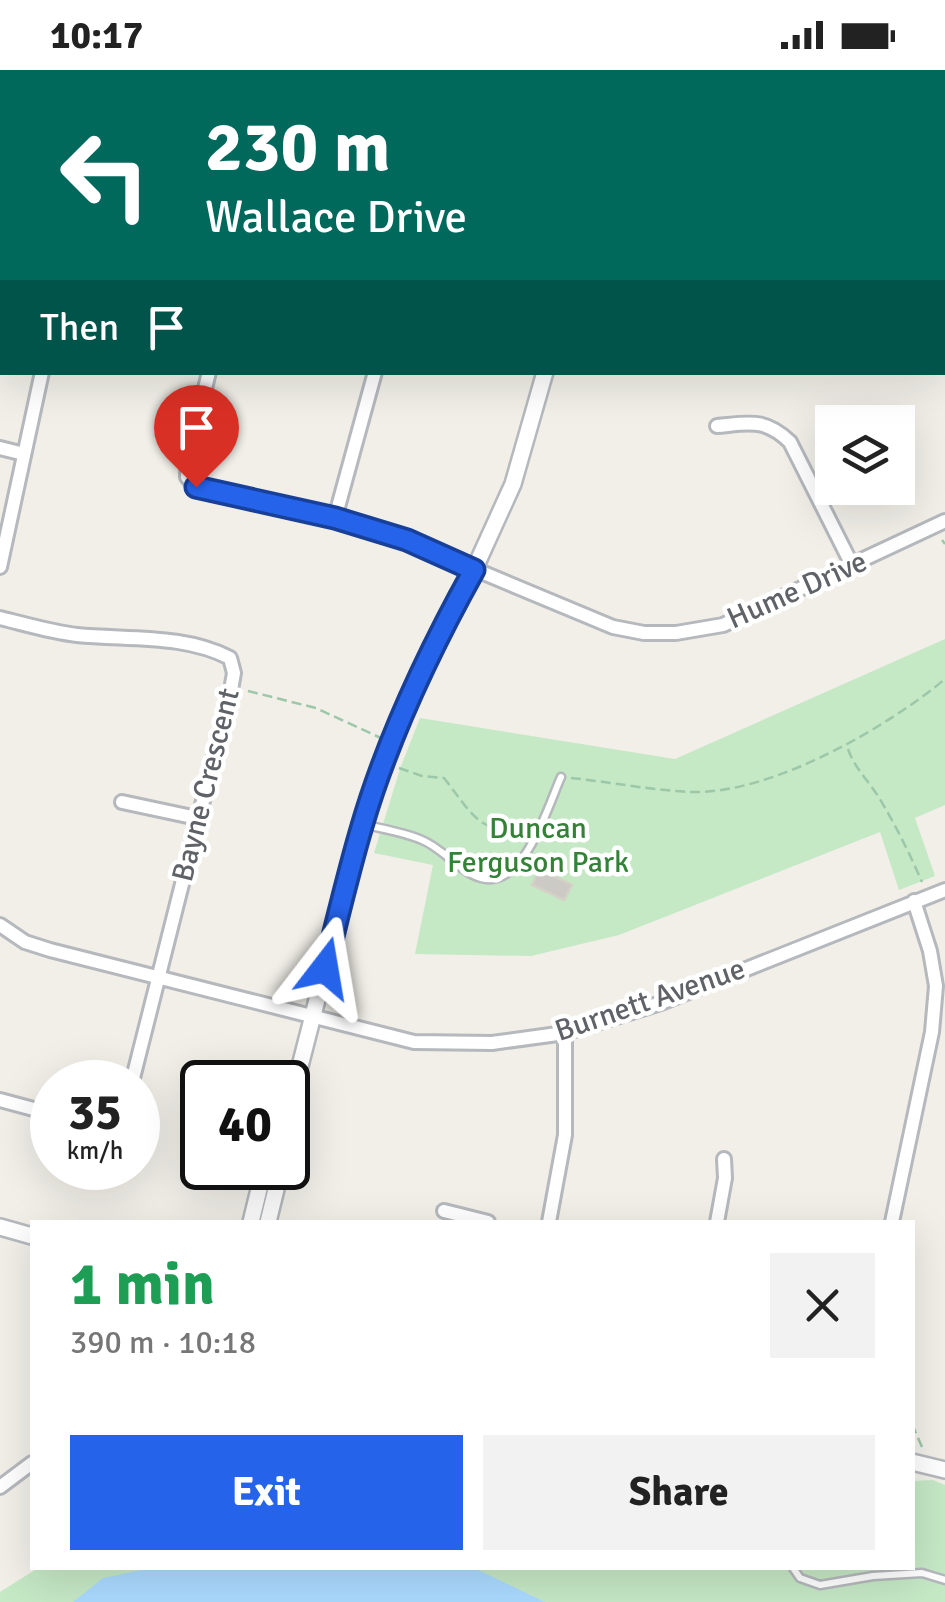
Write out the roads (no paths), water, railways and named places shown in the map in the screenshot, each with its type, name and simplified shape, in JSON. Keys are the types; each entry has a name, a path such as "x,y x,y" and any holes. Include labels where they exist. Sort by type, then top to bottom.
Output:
{"street":[{"path":"0,566 41,375"},
{"name":"Hume Drive","path":"208,375 188,459 187,477 196,487 335,518 407,540 612,627 676,634 723,626 945,522"},
{"path":"335,518 373,375"},
{"path":"301,1060 362,824 416,684 513,484 544,375"},
{"path":"717,426 760,422 790,442 852,565"},
{"path":"0,448 24,454"},
{"name":"Bayne Crescent","path":"0,618 74,634 166,640 215,650 230,658 234,673 137,1060"},
{"path":"122,802 197,818"},
{"name":"Burnett Avenue","path":"0,925 25,942 414,1042 492,1043 565,1032 661,1003 945,890"},
{"path":"892,1220 932,1032 936,986 914,901"},
{"path":"549,1220 564,1135 565,1032"},
{"path":"0,1100 30,1108"},
{"path":"717,1220 725,1178 724,1159"},
{"path":"251,1220 259,1190"},
{"path":"268,1220 276,1190"},
{"path":"444,1211 480,1220"},
{"path":"0,1228 30,1236"},
{"path":"915,1463 945,1470"},
{"path":"0,1487 30,1464"}],"lane":[{"path":"362,824 422,840 481,878 499,879 514,870 561,776"},
{"path":"794,1570 800,1578 820,1584 922,1573 945,1580"}],"water":[{"path":"141,1570 478,1570 545,1602 73,1602 103,1578"}],"park label":[{"name":"Duncan Ferguson Park","path":"538,845"}]}
